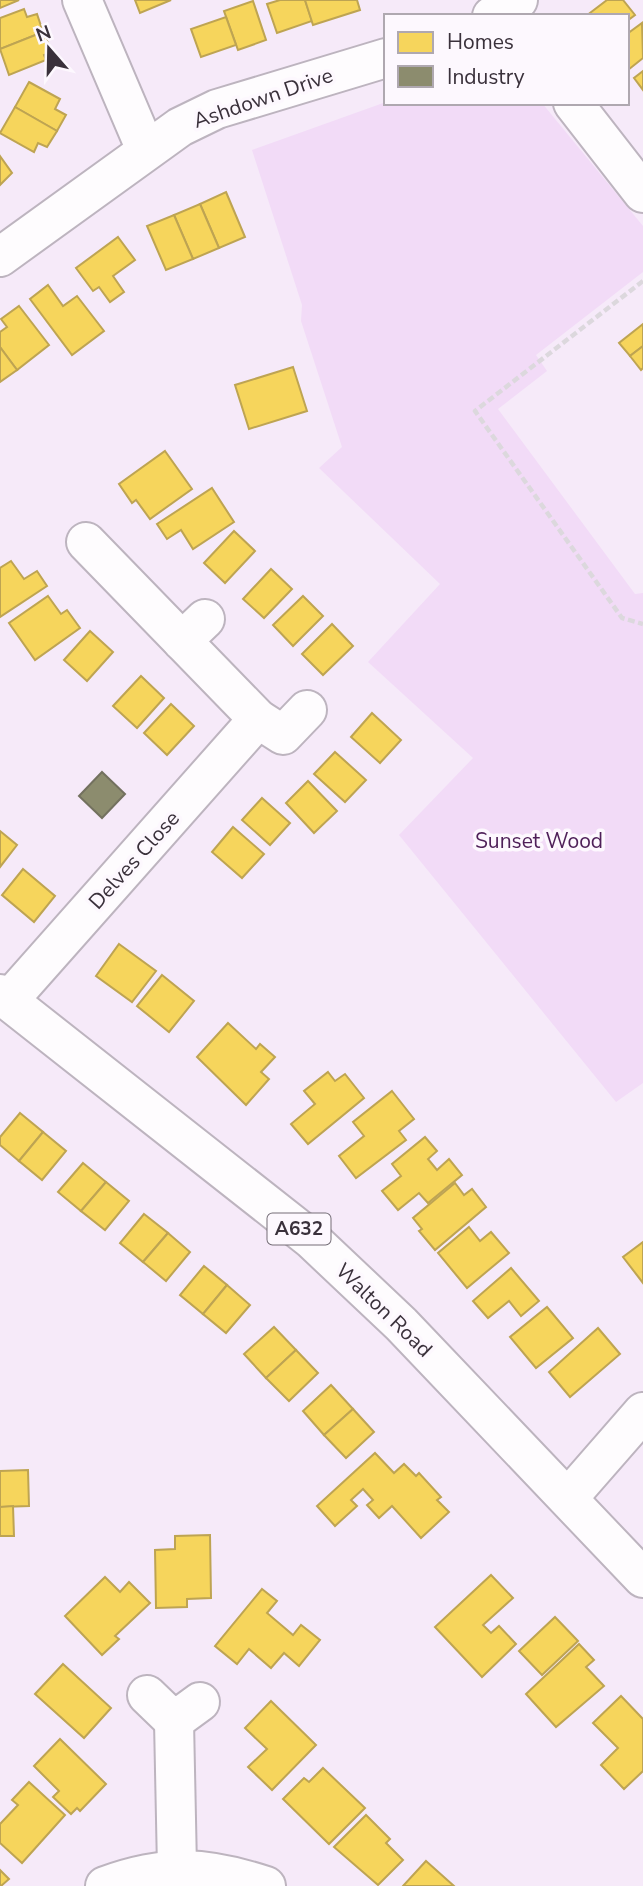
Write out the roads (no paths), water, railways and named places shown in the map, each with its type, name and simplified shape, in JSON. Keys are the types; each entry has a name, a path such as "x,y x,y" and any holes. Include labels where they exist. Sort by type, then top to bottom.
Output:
{"street":[{"path":"82,0 146,150"},
{"name":"Ashdown Drive","path":"0,257 180,127 216,109 384,59"},
{"path":"575,105 643,192"},
{"path":"86,542 194,630 258,719 283,735 307,710"},
{"name":"Delves Close","path":"4,997 258,719"},
{"name":"Walton Road","path":"4,997 311,1239 401,1324 643,1578"},
{"path":"568,1498 643,1412"},
{"path":"147,1695 187,1712 177,1868"},
{"path":"105,1886 137,1874 177,1868 225,1872 266,1886"}],"park label":[{"name":"Sunset Wood","path":"539,841"}]}
